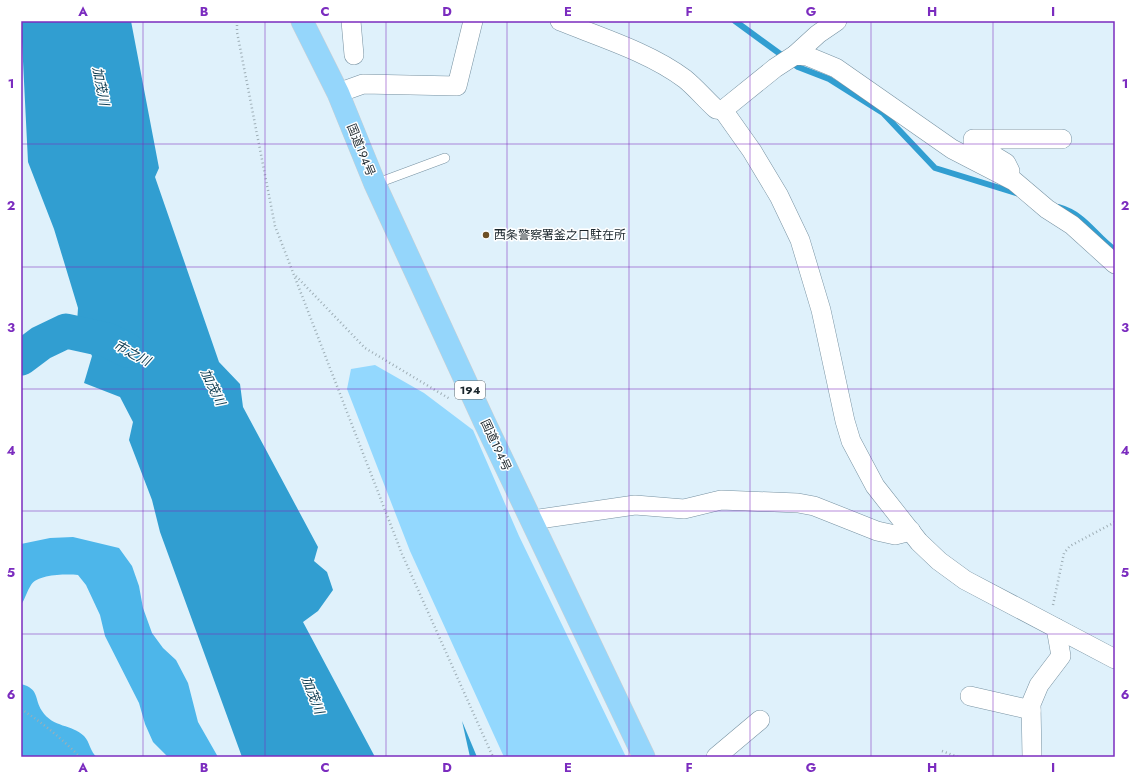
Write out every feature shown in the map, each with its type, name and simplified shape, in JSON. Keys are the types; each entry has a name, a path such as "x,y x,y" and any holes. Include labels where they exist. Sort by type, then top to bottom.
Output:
{"highway":[{"name":"国道194号","path":"302,21 338,93 375,184 644,757"}],"street":[{"path":"351,21 354,55"},
{"path":"338,93 363,84 457,86 473,21"},
{"path":"560,21 631,49 661,65 685,79 716,110 723,110 775,68 795,55 818,34 837,21"},
{"path":"795,55 807,56 836,68 952,149 1014,181 1047,209 1072,225 1115,264"},
{"path":"723,110 752,151 779,196 800,240 821,310 851,441 875,486 919,542 939,561 965,580 1115,659"},
{"path":"1014,181 1006,163 972,144 974,140 1062,139"},
{"path":"532,520 635,505 684,509 721,500 798,503 814,506 877,531 895,535 910,530"},
{"path":"1032,757 1031,704 1039,685 1061,656 1052,627"},
{"path":"970,696 1031,710"},
{"path":"716,757 760,720"}],"lane":[{"path":"375,184 445,158"}],"path":[{"path":"237,21 238,39 275,226 402,554 493,757"},
{"path":"294,274 366,348 453,401"},
{"path":"1052,627 1064,553 1070,546 1115,522"},
{"path":"21,590 21,596"},
{"path":"21,709 36,718 63,740 80,757"},
{"path":"942,751 958,757"}],"shaded area":[{"path":"375,365 424,393 473,430 519,536 626,757 504,757 410,551 347,389 351,369"},
{"path":"73,537 119,548 132,566 139,586 143,608 152,633 163,648 176,660 188,683 198,722 218,757 168,757 153,742 145,724 139,703 105,636 100,615 86,585 78,575 60,575 46,577 35,581 31,585 21,605 21,544 50,538"},
{"path":"21,684 27,686 34,692 42,711 46,716 57,723 74,729 84,736 97,757 21,757"}],"water":[{"name":"加茂川","path":"21,21 131,21 159,168 155,177 219,362 240,384 243,407 318,547 314,561 327,572 333,590 318,611 303,622 375,757 242,757 160,532 152,500 129,440 133,422 120,397 84,383 92,356 77,323 78,308 54,229 28,162"},
{"path":"462,721 477,757 470,757"}],"waterway":[{"path":"735,21 798,67 829,79 883,113 935,168 1019,194"},
{"path":"1058,207 1068,210 1083,220 1115,250"},
{"name":"市之川","path":"21,358 41,343 66,331 107,340 127,350"}],"place":[{"name":"西条警察署釜之口駐在所","path":"486,235"}]}
